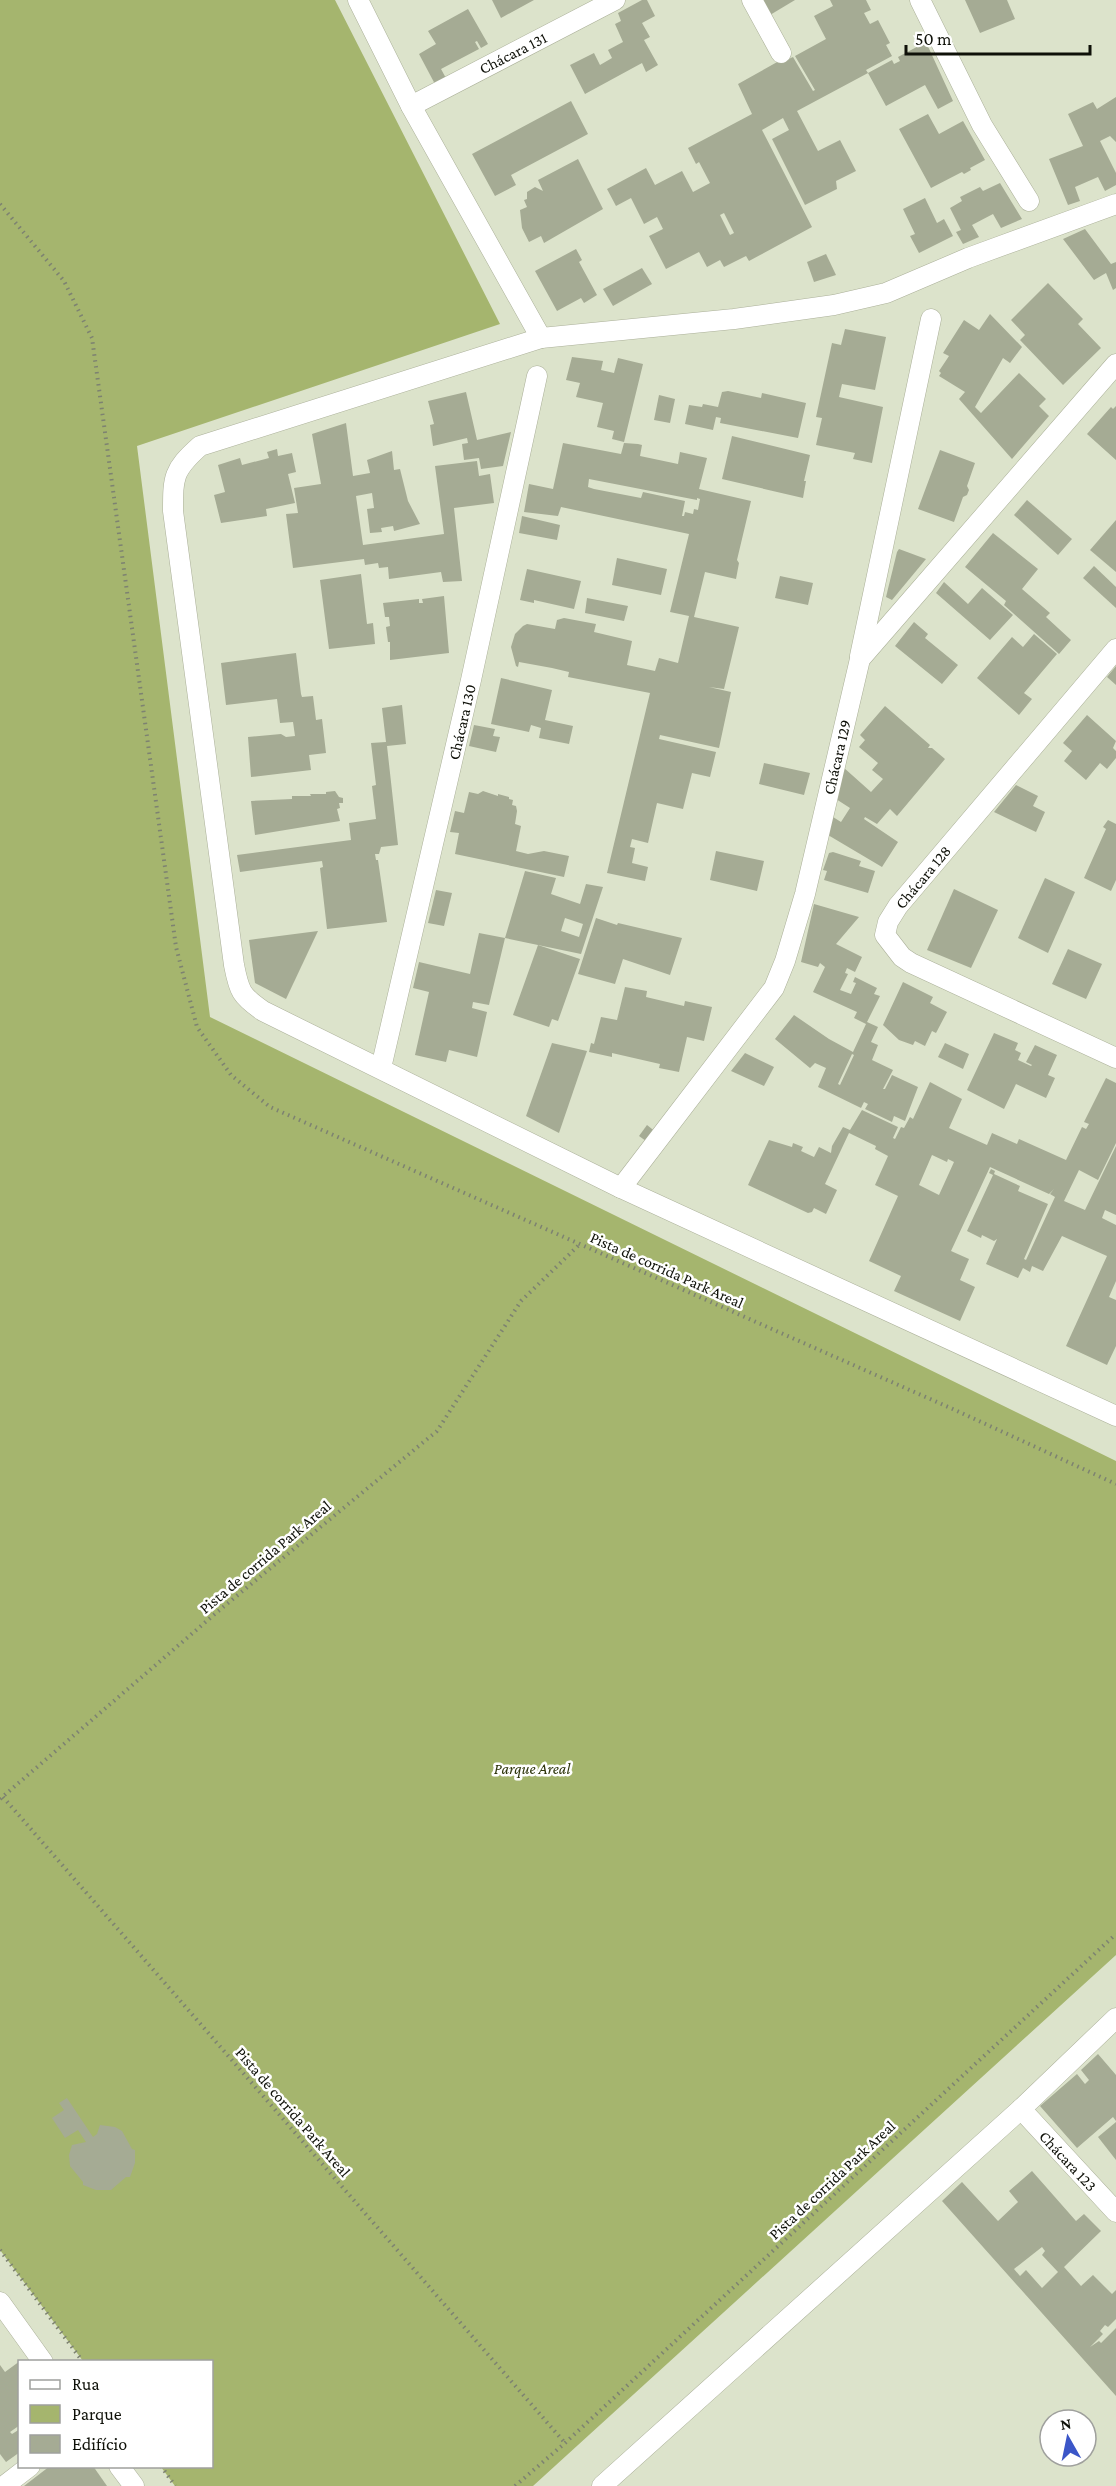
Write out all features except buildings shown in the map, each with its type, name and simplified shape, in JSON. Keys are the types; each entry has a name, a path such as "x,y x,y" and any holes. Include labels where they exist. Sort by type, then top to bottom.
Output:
{"street":[{"path":"358,0 411,105 541,338"},
{"name":"Chácara 131","path":"411,105 615,0"},
{"path":"752,0 782,53"},
{"path":"920,0 981,125 1029,201"},
{"path":"1116,204 969,258 886,293 834,305 734,319 541,338 200,446 182,462 173,481 173,511 238,988 246,999 263,1011 621,1188 1116,1416"},
{"path":"860,659 931,319"},
{"name":"Chácara 129","path":"621,1188 774,988 785,961 805,894 860,659 1116,364"},
{"name":"Chácara 130","path":"381,1068 469,692 537,376"},
{"name":"Chácara 128","path":"1116,649 898,906 888,922 885,935 902,957 911,963 1116,1058"},
{"path":"602,2486 1021,2109 1116,2018"},
{"name":"Chácara 123","path":"1021,2109 1116,2212"},
{"path":"0,2302 42,2360"},
{"path":"4,2486 27,2468"},
{"path":"120,2468 134,2486"}],"path":[{"name":"Pista de corrida Park Areal","path":"565,2443 2,1798 216,1613 437,1431 521,1301 580,1244 1116,1484"},
{"name":"Pista de corrida Park Areal","path":"515,2486 565,2443 1116,1934"},
{"path":"0,2250 82,2360"},
{"path":"162,2468 175,2486"}],"green space":[{"name":"Parque Areal","path":"0,0 335,0 500,324 137,446 210,1017 1116,1461 1116,1955 533,2486 175,2486 162,2468 213,2468 213,2360 82,2360 0,2250"}]}
